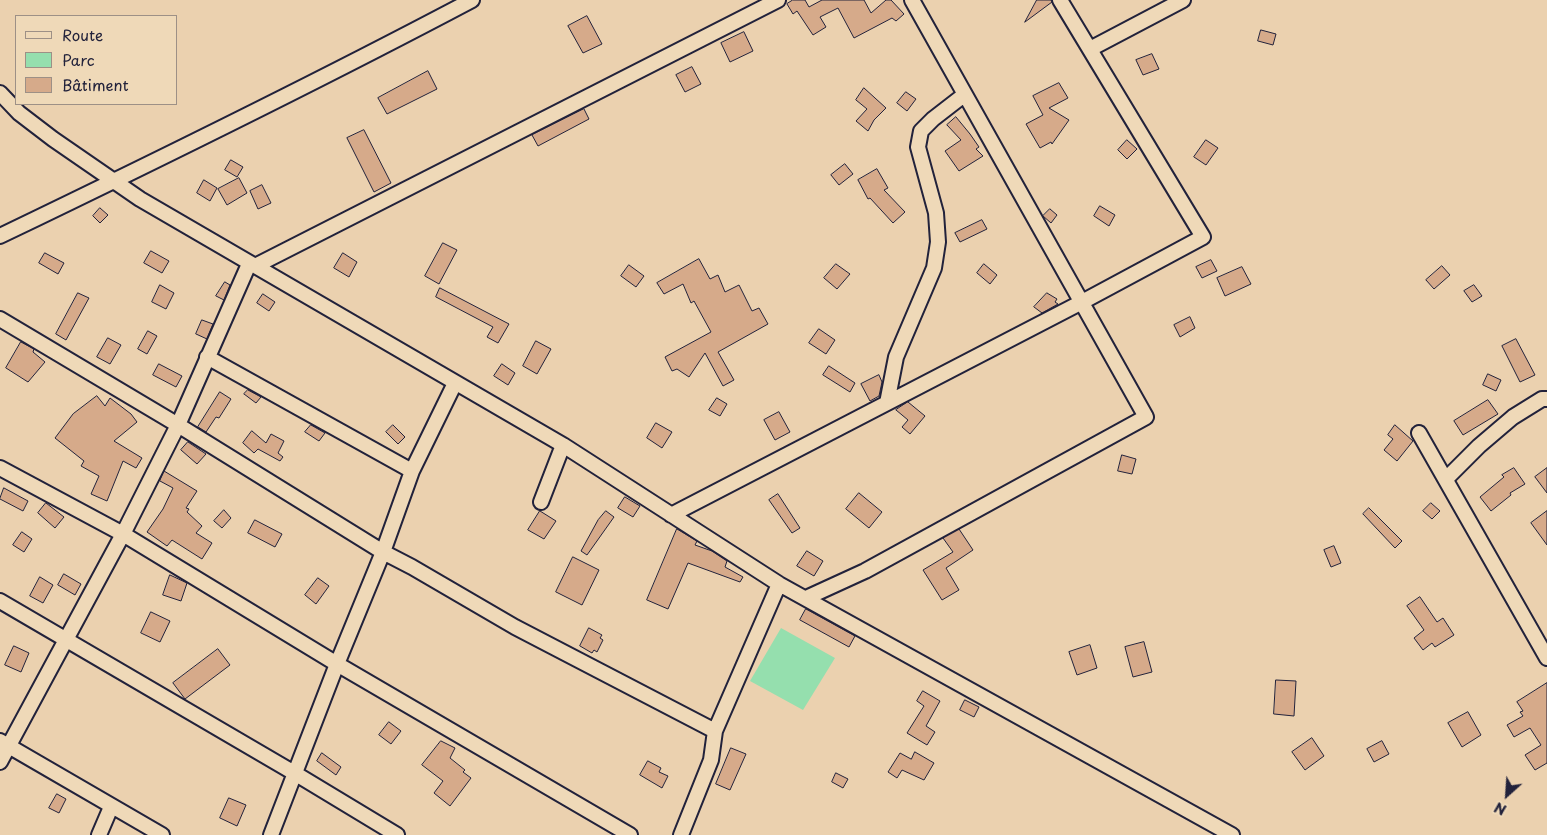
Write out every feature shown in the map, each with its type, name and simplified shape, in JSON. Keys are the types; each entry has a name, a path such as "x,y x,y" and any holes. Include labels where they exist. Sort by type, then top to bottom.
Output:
{"street":[{"path":"0,236 406,35 472,0"},
{"path":"0,762 4,744 66,640 123,534 178,425 207,357 252,265 778,0"},
{"path":"806,598 865,571 1146,417 912,0"},
{"path":"671,515 1204,237 1060,0"},
{"path":"1090,49 1183,0"},
{"path":"0,94 53,139 113,181 252,265 563,445 779,584 1232,835"},
{"path":"887,403 896,358 934,268 938,242 936,213 918,147 921,131 964,95"},
{"path":"0,319 178,425 383,552 515,627 715,731"},
{"path":"207,357 412,471"},
{"path":"271,835 296,774 336,664 383,552 412,471 455,383"},
{"path":"1446,479 1479,446 1513,417 1542,399 1547,399"},
{"path":"1419,433 1547,658"},
{"path":"541,502 563,445"},
{"path":"0,468 123,534 336,664 630,835"},
{"path":"681,835 711,760 715,731 779,584"},
{"path":"0,601 397,835"},
{"path":"4,744 162,835"},
{"path":"99,835 111,807"}],"green space":[{"path":"781,628 835,658 803,710 750,681"}],"building":[{"path":"793,0 805,0 809,7 822,0 864,0 871,13 886,0 891,0 904,14 896,21 892,18 854,38 838,8 820,17 826,27 813,35 797,11 793,14 787,4"},
{"path":"1037,0 1051,0 1052,2 1025,22"},
{"path":"587,16 602,44 583,53 568,26"},
{"path":"1261,30 1276,34 1273,45 1258,41"},
{"path":"744,32 753,51 730,62 721,43"},
{"path":"1152,54 1159,69 1143,75 1136,60"},
{"path":"692,67 701,84 685,92 676,75"},
{"path":"428,71 437,89 387,114 378,98"},
{"path":"1059,83 1068,98 1049,108 1069,120 1052,144 1051,142 1040,148 1026,124 1043,115 1033,96"},
{"path":"864,88 886,108 874,120 868,131 856,121 867,109 856,100"},
{"path":"906,92 916,99 907,111 897,103"},
{"path":"584,109 589,119 538,146 532,135"},
{"path":"956,117 979,147 976,149 983,156 959,171 945,151 961,140 947,125"},
{"path":"364,130 391,183 374,192 347,138"},
{"path":"1127,140 1137,149 1127,159 1118,150"},
{"path":"1206,140 1218,148 1206,165 1194,157"},
{"path":"231,160 243,167 237,177 225,170"},
{"path":"845,164 853,174 839,185 831,175"},
{"path":"877,169 888,188 884,190 905,212 893,223 870,198 868,199 858,180"},
{"path":"239,178 247,193 227,205 218,189"},
{"path":"204,180 217,188 210,201 197,193"},
{"path":"262,185 271,203 258,209 250,191"},
{"path":"1100,206 1115,215 1109,226 1094,216"},
{"path":"100,208 108,215 100,223 93,216"},
{"path":"1050,209 1057,215 1051,223 1043,216"},
{"path":"982,220 987,229 960,242 955,233"},
{"path":"443,243 457,250 439,284 425,276"},
{"path":"151,251 169,261 162,273 144,263"},
{"path":"45,253 64,263 58,274 39,263"},
{"path":"343,253 357,262 349,277 334,268"},
{"path":"699,259 710,279 718,275 725,292 739,285 752,311 759,308 768,324 718,352 734,380 723,386 705,353 689,377 677,369 672,371 665,357 711,332 694,301 691,303 683,284 664,294 657,283"},
{"path":"1211,260 1217,271 1202,278 1196,267"},
{"path":"836,264 850,274 837,289 824,278"},
{"path":"984,264 997,275 990,284 977,273"},
{"path":"629,265 644,276 636,287 621,276"},
{"path":"1442,266 1450,275 1434,289 1426,280"},
{"path":"1242,267 1251,284 1225,296 1217,278"},
{"path":"225,282 230,285 224,300 216,296"},
{"path":"160,285 174,293 166,309 152,302"},
{"path":"1474,285 1482,296 1472,302 1464,291"},
{"path":"440,288 509,324 498,343 487,337 493,327 436,297"},
{"path":"78,293 89,298 66,340 56,334"},
{"path":"1047,293 1057,299 1055,302 1058,304 1042,313 1034,307"},
{"path":"263,294 275,302 269,311 257,303"},
{"path":"1190,317 1195,328 1180,337 1174,325"},
{"path":"202,320 213,324 207,339 196,334"},
{"path":"819,329 835,340 826,354 809,343"},
{"path":"148,331 157,336 147,354 138,349"},
{"path":"108,338 121,345 110,364 97,357"},
{"path":"1516,339 1535,375 1520,382 1502,346"},
{"path":"536,341 551,349 537,374 523,366"},
{"path":"21,342 34,349 33,352 45,362 28,382 6,368"},
{"path":"159,364 182,376 176,387 153,375"},
{"path":"502,364 515,373 508,385 494,376"},
{"path":"829,366 855,383 850,392 823,375"},
{"path":"1488,374 1501,380 1496,391 1483,385"},
{"path":"879,375 882,382 879,396 870,401 861,384"},
{"path":"248,390 261,397 256,403 244,394"},
{"path":"220,392 231,399 219,418 216,417 206,432 198,427"},
{"path":"97,396 105,406 110,398 131,414 137,422 114,441 142,458 136,468 123,461 107,501 91,494 99,476 81,466 84,461 55,438 73,414"},
{"path":"717,398 727,404 720,416 709,410"},
{"path":"1488,400 1498,414 1463,435 1454,421"},
{"path":"908,402 925,416 910,434 902,427 908,420 896,410"},
{"path":"779,412 790,432 775,440 764,420"},
{"path":"656,423 672,432 662,448 647,438"},
{"path":"311,425 325,433 319,441 305,432"},
{"path":"393,425 405,437 398,444 386,432"},
{"path":"1395,425 1413,441 1397,461 1384,450 1393,439 1388,435"},
{"path":"252,431 266,443 271,434 284,441 278,453 283,457 280,461 258,449 254,453 243,443"},
{"path":"188,442 206,454 197,464 181,450"},
{"path":"1122,455 1136,459 1132,474 1118,471"},
{"path":"1514,468 1525,484 1510,493 1511,495 1491,511 1480,497 1504,477 1502,475"},
{"path":"1547,468 1547,493 1535,477"},
{"path":"164,471 197,491 186,508 189,509 187,512 202,526 196,533 212,543 202,559 172,540 167,546 147,532 163,509 173,488 160,481"},
{"path":"4,488 28,501 23,511 0,499"},
{"path":"859,493 882,512 869,528 846,509"},
{"path":"778,494 800,528 792,533 769,500"},
{"path":"625,497 640,506 633,517 618,508"},
{"path":"46,503 64,517 55,528 38,513"},
{"path":"1431,503 1440,511 1432,519 1423,511"},
{"path":"1369,508 1402,541 1395,548 1363,514"},
{"path":"224,510 231,518 222,528 214,521"},
{"path":"540,511 556,521 544,539 528,530"},
{"path":"606,511 614,517 587,555 581,551 598,520"},
{"path":"1547,511 1547,545 1531,523"},
{"path":"255,520 282,534 275,547 248,533"},
{"path":"677,529 697,541 695,545 712,551 727,561 725,567 743,577 740,582 688,563 668,609 647,600"},
{"path":"959,529 973,550 946,568 959,590 942,600 923,570 953,552 943,538"},
{"path":"22,532 32,539 24,552 13,545"},
{"path":"1334,546 1341,563 1331,567 1324,550"},
{"path":"807,551 823,561 814,576 797,566"},
{"path":"573,557 599,570 582,605 556,592"},
{"path":"64,574 81,584 75,595 58,585"},
{"path":"170,575 187,583 181,601 163,595"},
{"path":"40,577 53,585 43,603 30,596"},
{"path":"318,578 329,586 316,604 305,595"},
{"path":"1420,597 1437,622 1443,618 1454,635 1435,647 1432,643 1423,650 1414,638 1424,630 1407,606"},
{"path":"806,609 855,636 849,647 800,620"},
{"path":"151,612 170,621 160,642 141,633"},
{"path":"589,628 602,635 600,638 603,640 597,652 594,650 592,653 580,646"},
{"path":"1144,642 1152,672 1133,677 1125,647"},
{"path":"1090,645 1097,668 1077,675 1069,652"},
{"path":"14,646 29,653 21,672 5,665"},
{"path":"218,649 230,665 185,699 173,683"},
{"path":"1276,680 1296,681 1294,716 1274,714"},
{"path":"1547,683 1547,763 1535,770 1525,755 1541,745 1530,728 1514,737 1507,725 1523,716 1520,712 1523,711 1517,702"},
{"path":"923,691 940,701 926,726 935,732 927,745 907,733 924,706 917,701"},
{"path":"965,700 979,707 974,717 960,710"},
{"path":"1468,712 1481,735 1462,747 1448,723"},
{"path":"389,722 401,731 391,744 379,735"},
{"path":"1312,738 1324,756 1305,770 1292,752"},
{"path":"441,741 455,748 450,758 465,770 463,772 471,778 450,806 434,793 443,781 422,765"},
{"path":"1382,741 1389,754 1374,762 1367,749"},
{"path":"731,748 746,754 730,790 716,784"},
{"path":"915,752 934,763 924,780 902,770 897,778 888,772 900,753 911,759"},
{"path":"322,753 341,767 336,775 317,761"},
{"path":"648,761 661,768 659,772 668,776 662,788 640,775"},
{"path":"836,773 848,779 843,788 832,782"},
{"path":"57,794 66,799 59,813 49,808"},
{"path":"229,798 246,805 237,826 220,818"}]}
